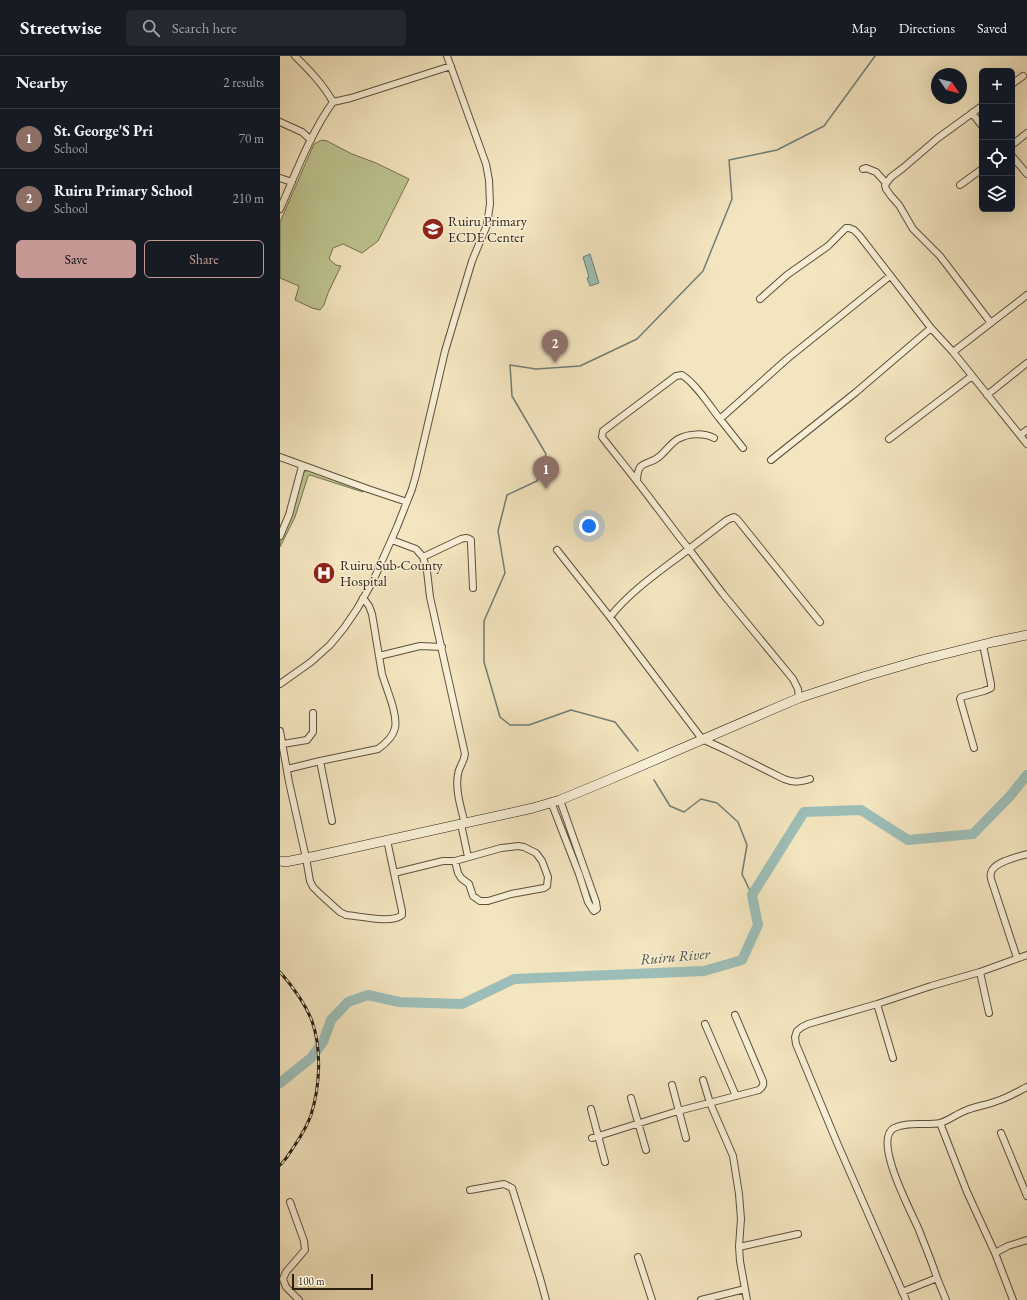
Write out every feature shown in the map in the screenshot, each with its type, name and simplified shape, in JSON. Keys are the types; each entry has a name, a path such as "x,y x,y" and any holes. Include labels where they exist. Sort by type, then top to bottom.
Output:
{"main road":[{"path":"280,861 285,862 306,858 533,808 606,781 799,698 866,676 983,644 1027,635"}],"street":[{"path":"295,56 316,77 327,91 333,102"},
{"path":"280,684 293,676 330,645 344,628 373,581 392,540 416,475 445,351 472,261 487,225 489,216 489,180 486,164 447,56"},
{"path":"280,209 311,140 326,111 333,102 351,98 451,66"},
{"path":"1015,82 1023,76"},
{"path":"979,108 938,138 891,177 886,183 886,189 899,205 913,229 940,256 991,323"},
{"path":"972,113 979,122"},
{"path":"280,122 302,132 311,140"},
{"path":"1015,143 1027,133"},
{"path":"1015,160 1027,174"},
{"path":"863,170 866,168 876,172 886,183"},
{"path":"960,185 979,170"},
{"path":"280,178 292,182"},
{"path":"760,299 786,275 828,246 846,228 854,230 931,328 953,352 1027,444"},
{"path":"720,419 787,359 890,276"},
{"path":"953,352 1027,295"},
{"path":"771,460 855,393 931,328"},
{"path":"987,395 1027,363"},
{"path":"743,448 695,388 682,375 676,376 603,431 602,437 637,480 674,532 793,679 798,689 799,698"},
{"path":"889,439 972,376"},
{"path":"1020,435 1027,430"},
{"path":"637,480 638,469 640,466 659,457 678,439 688,435 706,434 714,438"},
{"path":"280,457 407,502"},
{"path":"280,536 302,466"},
{"path":"610,617 619,607 660,571 727,520 734,517 820,622"},
{"path":"423,557 461,539 467,537 469,538 471,540 473,588"},
{"path":"392,540 416,549 423,557 427,571 430,597 465,754 457,782 468,857"},
{"path":"558,550 702,739 792,782 810,778"},
{"path":"288,769 378,749 391,737 395,729 396,721 382,673 369,606 363,598"},
{"path":"974,748 960,699 961,697 984,692 991,688 983,644"},
{"path":"379,656 420,646 442,647"},
{"path":"283,744 307,740 311,736 313,732 313,713"},
{"path":"280,731 310,881 313,887 340,912 346,915 388,919 399,918 402,915 387,840"},
{"path":"320,761 332,821"},
{"path":"555,801 569,827 597,906 597,909 594,911 588,902 562,830 555,801"},
{"path":"562,830 569,827"},
{"path":"394,873 443,861 455,861 511,847 524,847 536,854 542,861 548,877 547,886 544,888 511,894 488,902 480,901 473,896 469,884 461,878 455,861"},
{"path":"1017,958 991,879 991,873 998,864 1027,854"},
{"path":"906,1300 838,1145 796,1044 795,1037 797,1031 808,1024 980,972 1027,955"},
{"path":"980,972 989,1013"},
{"path":"877,1004 893,1058"},
{"path":"595,1137 678,1111 759,1090 763,1085 735,1016"},
{"path":"705,1024 736,1096"},
{"path":"703,1080 710,1103 733,1156 741,1219 739,1248 740,1261 747,1300"},
{"path":"672,1085 686,1138"},
{"path":"946,1300 931,1259 889,1158 888,1138 890,1131 903,1125 940,1123 967,1110 999,1101 1027,1087"},
{"path":"631,1098 646,1150"},
{"path":"591,1109 595,1137 605,1162"},
{"path":"940,1123 966,1192 995,1253 1013,1300"},
{"path":"1001,1133 1027,1196"},
{"path":"470,1190 504,1184 512,1188 546,1300"},
{"path":"290,1202 304,1241 305,1250 286,1272 283,1279 286,1287 299,1300"},
{"path":"739,1248 798,1234"},
{"path":"995,1253 1008,1246 1027,1240"},
{"path":"638,1257 652,1300"},
{"path":"902,1292 937,1278"},
{"path":"701,1300 745,1290"}],"green space":[{"path":"322,140 409,179 378,241 362,253 343,244 333,248 329,259 336,265 341,266 324,305 320,310 295,300 299,286 280,278 280,222 314,144"},
{"path":"308,470 363,490 363,492 310,475 308,476 295,517 280,547 280,538 289,523 302,476 304,472"}],"water":[{"path":"590,254 599,283 590,286 583,257"}],"waterway":[{"path":"638,751 615,722 571,710 529,725 510,725 500,717 484,662 484,621 505,573 498,531 507,495 537,481 546,454 512,396 510,365 536,369 580,366 637,339 703,271 732,199 729,160 777,150 824,126 875,56"},
{"name":"Ruiru River","path":"280,1083 311,1058 323,1042 331,1020 348,1002 368,995 399,1002 462,1004 514,979 704,971 742,960 758,925 752,895 804,812 861,810 908,840 973,834 1010,796 1027,775"},
{"path":"654,780 670,806 684,812 701,799 717,803 738,822 747,845 742,874 752,895"}],"railway":[{"path":"280,972 298,995 312,1021 317,1044 319,1068 311,1115 304,1131 287,1158 280,1165"}],"place":[{"name":"Ruiru Primary ECDE Center","path":"433,229"},
{"name":"Ruiru Primary School","path":"555,363"},
{"name":"St. George'S Pri","path":"546,489"},
{"name":"Ruiru Sub-County Hospital","path":"324,573"}]}
